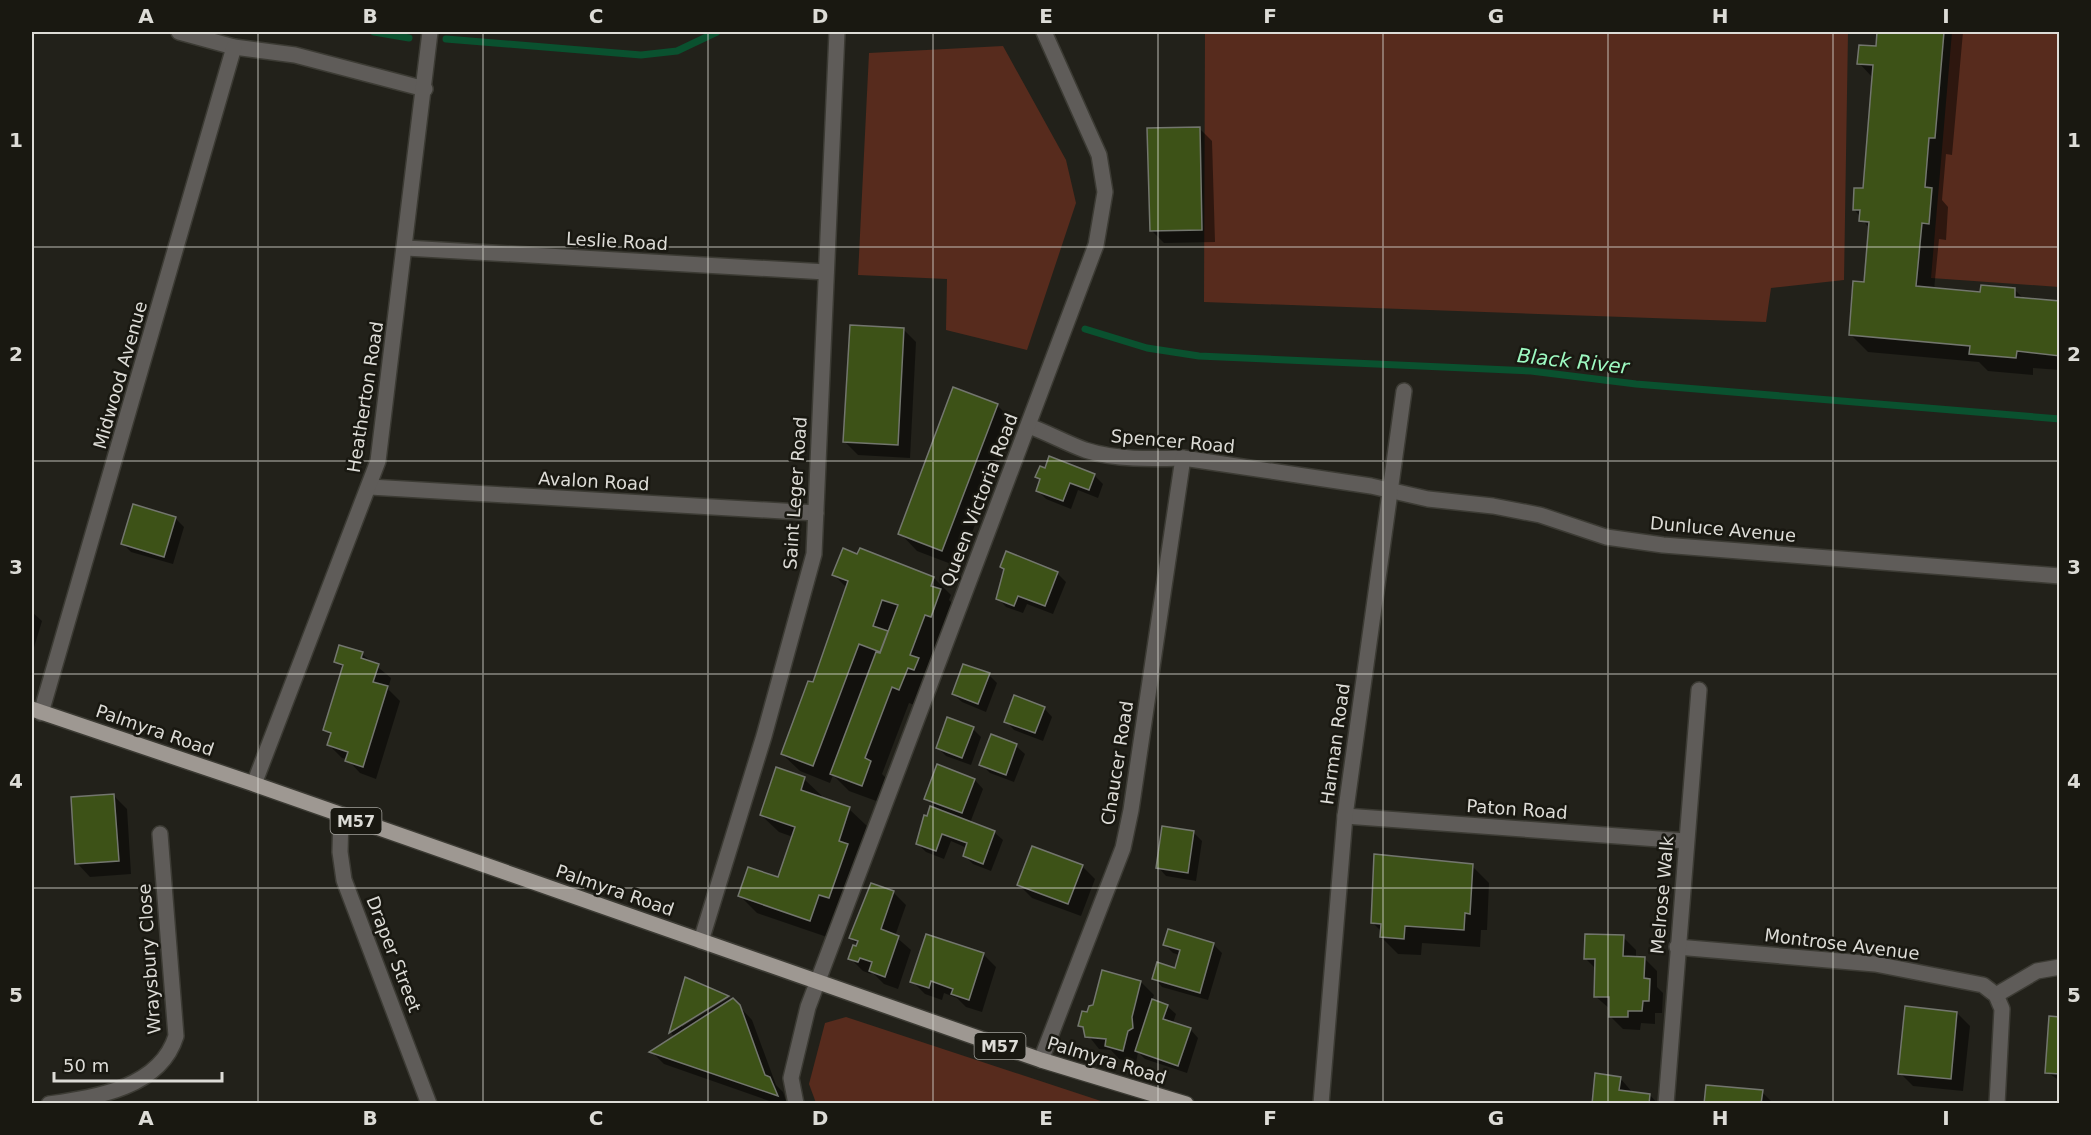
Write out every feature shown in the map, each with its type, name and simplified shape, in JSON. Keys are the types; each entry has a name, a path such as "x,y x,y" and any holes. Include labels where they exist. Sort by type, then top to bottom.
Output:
{"main road":[{"name":"Palmyra Road","path":"36,711 254,784 1041,1060 1186,1104"}],"street":[{"path":"179,32 234,46 295,55 425,89"},
{"name":"Heatherton Road","path":"254,784 370,487 378,461 406,248 430,32"},
{"name":"Saint Leger Road","path":"701,941 810,574 816,513 837,32"},
{"name":"Queen Victoria Road","path":"796,1104 791,1078 798,1041 817,981 1096,245 1105,192 1099,154 1044,32"},
{"name":"Midwood Avenue","path":"36,711 234,46"},
{"name":"Leslie Road","path":"406,248 826,272"},
{"name":"Harman Road","path":"1321,1104 1345,816 1404,391"},
{"name":"Spencer Road","path":"1029,426 1085,450 1105,455 1151,459 1183,458 1371,486 1389,491"},
{"name":"Chaucer Road","path":"1041,1060 1122,848 1131,810 1183,458"},
{"name":"Avalon Road","path":"370,487 816,513"},
{"name":"Dunluce Avenue","path":"1389,491 1428,500 1493,506 1540,515 1606,537 1662,545 2060,576"},
{"name":"Melrose Walk","path":"1666,1104 1699,690"},
{"name":"Draper Street","path":"340,815 340,852 344,880 429,1104"},
{"name":"Paton Road","path":"1345,816 1686,842"},
{"name":"Wraysbury Close","path":"49,1104 123,1088 163,1063 171,1052 176,1036 160,834"},
{"name":"Montrose Avenue","path":"1677,946 1875,964 1983,985 1996,995"},
{"path":"1997,1104 2002,1009 1996,995 2037,971 2060,967"}],"shaded area":[{"path":"1205,32 1848,32 1844,280 1771,288 1766,322 1204,302"},
{"path":"1952,32 2059,32 2059,287 1931,278"},
{"path":"1003,46 1066,160 1076,203 1027,350 946,330 947,279 858,275 869,53"},
{"path":"846,1017 1107,1103 816,1103 809,1084 825,1023"}],"building":[{"path":"1877,32 1944,32 1935,138 1929,138 1925,187 1932,188 1929,224 1922,223 1916,286 1980,292 1981,285 2015,288 2015,297 2060,301 2060,356 2017,351 2016,358 1969,354 1970,346 1849,335 1853,281 1864,282 1869,222 1859,221 1860,210 1853,210 1854,188 1863,188 1873,65 1857,64 1859,45 1876,46"},
{"path":"1200,127 1202,230 1150,231 1147,128"},
{"path":"850,325 904,328 898,445 843,442"},
{"path":"953,387 998,404 942,551 898,534"},
{"path":"1049,456 1095,474 1089,490 1070,483 1063,501 1036,491 1040,479 1035,477 1040,466 1045,468"},
{"path":"133,504 176,517 164,557 121,544"},
{"path":"843,548 857,554 860,548 934,577 931,586 941,589 931,617 925,615 910,655 919,658 914,670 908,668 899,690 892,687 865,758 871,761 862,786 830,774 876,652 880,653 898,605 882,600 873,626 888,631 880,652 859,644 813,766 781,754 808,681 813,682 848,581 832,575"},
{"path":"1006,551 1058,572 1045,606 1018,596 1014,606 996,599 1004,569 1000,567"},
{"path":"339,645 363,652 361,658 379,664 373,682 388,686 363,767 345,761 348,752 327,745 331,733 323,730 343,665 334,662"},
{"path":"963,664 990,673 978,704 952,694"},
{"path":"1014,695 1045,707 1035,733 1004,722"},
{"path":"947,717 974,727 962,758 936,748"},
{"path":"991,734 1017,744 1006,775 979,765"},
{"path":"937,764 975,779 962,813 924,799"},
{"path":"776,767 805,777 801,790 850,807 839,841 848,844 829,898 819,895 810,921 738,896 748,867 778,877 795,827 760,815"},
{"path":"114,794 119,861 75,864 71,797"},
{"path":"930,806 995,831 983,864 963,856 967,843 942,834 936,851 916,844 924,815 927,816"},
{"path":"1162,826 1194,831 1188,873 1156,868"},
{"path":"1032,846 1083,865 1068,904 1017,885"},
{"path":"1374,854 1473,864 1470,914 1465,913 1464,930 1405,926 1404,939 1380,937 1381,924 1371,923"},
{"path":"871,883 894,891 881,929 899,936 885,977 869,971 872,962 860,958 858,962 848,959 853,945 856,946 858,941 849,938"},
{"path":"1168,929 1214,943 1200,993 1152,979 1157,962 1175,968 1180,950 1163,945"},
{"path":"926,934 984,953 969,1000 951,994 953,989 931,981 929,988 910,982"},
{"path":"1585,934 1624,935 1623,956 1645,957 1644,978 1650,979 1649,1001 1643,1001 1642,1011 1628,1011 1628,1017 1609,1017 1609,997 1594,997 1595,959 1584,959"},
{"path":"1102,970 1141,981 1132,1017 1133,1028 1128,1031 1123,1051 1105,1046 1106,1039 1085,1037 1083,1027 1078,1026 1082,1011 1087,1012 1089,1006 1093,1005"},
{"path":"685,977 729,996 669,1033"},
{"path":"733,998 740,1005 765,1075 770,1077 778,1096 649,1052"},
{"path":"1152,999 1168,1005 1163,1019 1191,1028 1178,1066 1135,1051"},
{"path":"1905,1006 1957,1012 1951,1079 1898,1074"},
{"path":"2049,1016 2060,1017 2060,1074 2045,1073"},
{"path":"1595,1073 1621,1077 1619,1090 1650,1094 1649,1104 1592,1104"},
{"path":"1706,1085 1763,1090 1761,1104 1704,1104"}],"waterway":[{"name":"Black River","path":"374,32 409,38"},
{"name":"Black River","path":"446,39 641,55 677,51 717,32"},
{"name":"Black River","path":"1085,329 1147,348 1199,356 1531,371 1636,384 2060,419"}]}
